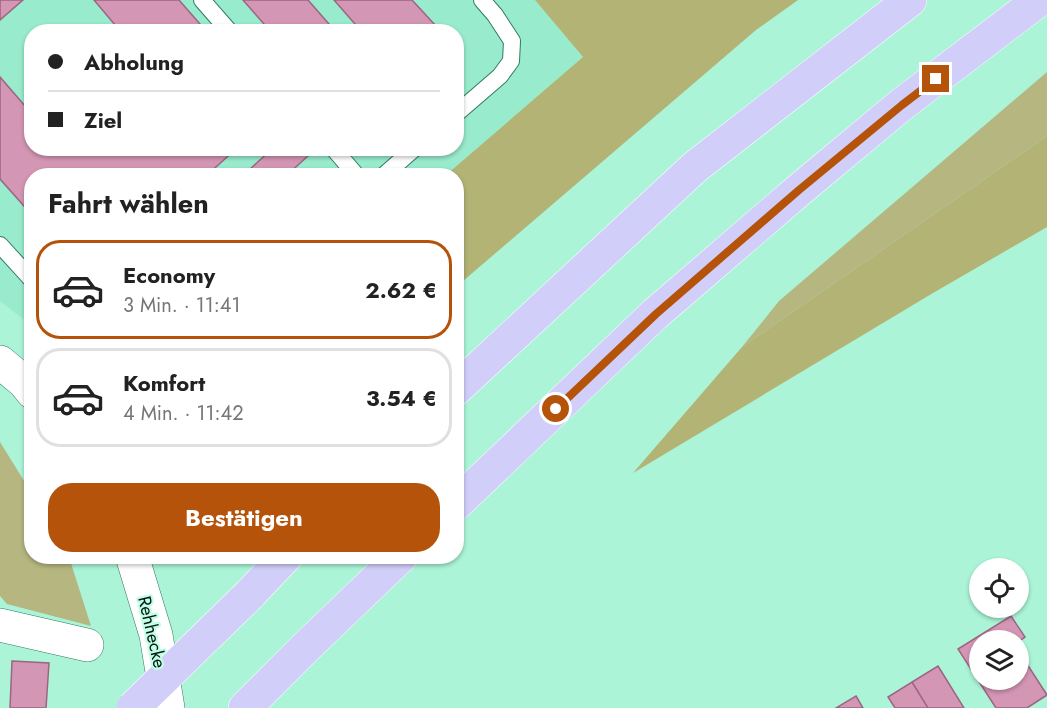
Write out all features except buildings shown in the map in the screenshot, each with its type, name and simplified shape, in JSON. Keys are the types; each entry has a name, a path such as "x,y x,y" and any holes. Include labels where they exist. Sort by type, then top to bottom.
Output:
{"highway":[{"path":"464,381 695,167 910,0"},
{"path":"464,496 664,306 902,105 1039,0"},
{"path":"133,708 278,564"},
{"path":"250,703 392,564"}],"street":[{"path":"0,362 24,382"},
{"name":"Rehhecke","path":"134,564 156,635 168,708"},
{"path":"0,625 87,645"}],"lane":[{"path":"202,0 223,24"},
{"path":"464,107 500,76 511,61 512,41 482,0"},
{"path":"340,156 350,168"},
{"path":"392,168 406,156"},
{"path":"0,245 24,271"}],"shaded area":[{"path":"0,0 535,0 583,57 454,168 24,168 24,320 0,301"},
{"path":"535,0 798,0 756,30 464,280 464,168 454,168 583,57"},
{"path":"1047,72 1047,136 742,347 779,301"},
{"path":"1047,136 1047,227 633,473 742,347"},
{"path":"0,442 24,481 24,564 71,564 91,626 7,604 0,596"}],"route":[{"path":"556,409 656,314 799,190 936,79"}]}
